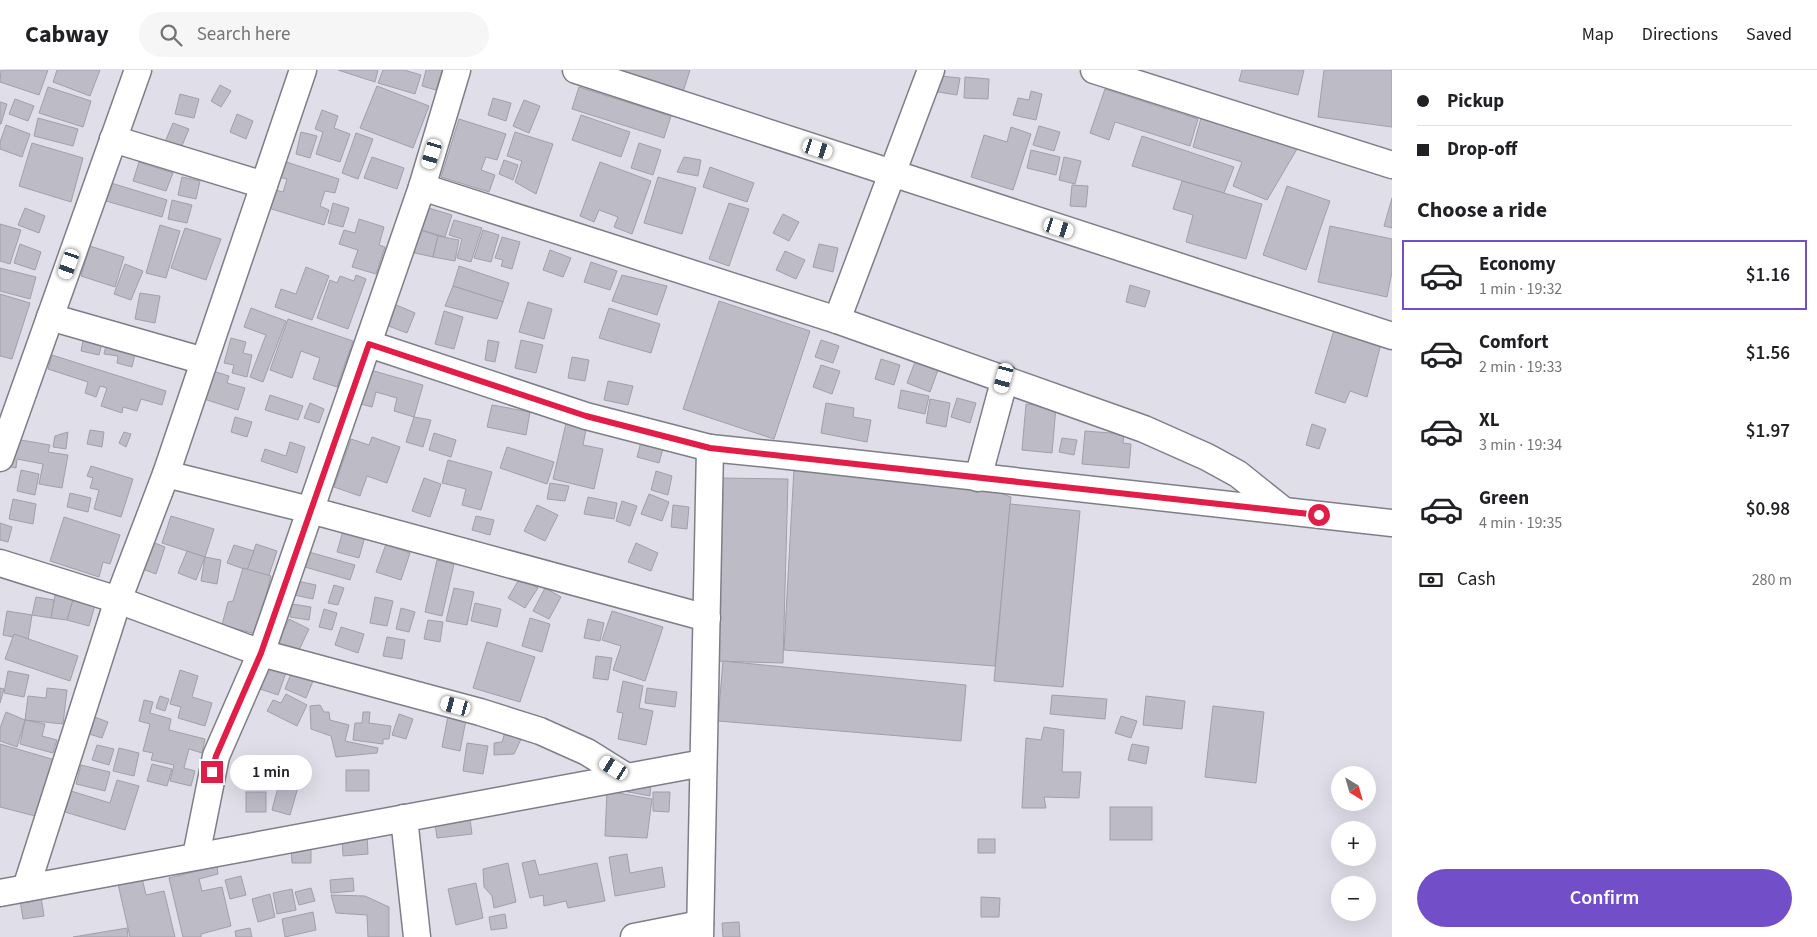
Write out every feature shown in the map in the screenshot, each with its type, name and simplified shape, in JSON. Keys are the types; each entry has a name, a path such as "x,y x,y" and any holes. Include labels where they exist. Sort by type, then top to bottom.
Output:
{"street":[{"path":"0,458 138,70"},
{"path":"26,888 118,600 166,474 303,70"},
{"path":"196,856 216,756 261,653 422,187 457,70"},
{"path":"576,70 1392,336"},
{"path":"837,320 931,70"},
{"path":"1094,70 1392,165"},
{"path":"113,139 264,185"},
{"path":"422,187 837,320 1144,429 1207,457 1238,474 1283,510"},
{"path":"50,317 204,361"},
{"path":"369,344 586,416 710,448 1392,523"},
{"path":"978,478 1004,378"},
{"path":"634,937 700,931 710,448"},
{"path":"166,474 310,510 707,618"},
{"path":"0,563 118,600 261,653 480,712 540,731 587,752 627,777"},
{"path":"0,893 703,763"},
{"path":"404,818 417,937"}],"building":[{"path":"1,70 48,70 39,95 0,82"},
{"path":"57,70 100,70 90,96 53,82"},
{"path":"338,70 378,70 375,82"},
{"path":"383,70 404,70 421,75 415,94 378,83"},
{"path":"426,70 442,70 436,90 422,86"},
{"path":"615,70 690,70 683,92"},
{"path":"1242,70 1304,70 1298,95 1239,81"},
{"path":"1324,70 1392,70 1392,127 1318,117"},
{"path":"941,76 960,78 957,95 938,92"},
{"path":"965,77 989,79 988,99 964,98"},
{"path":"220,85 231,91 221,107 211,101"},
{"path":"377,86 429,106 413,148 360,128"},
{"path":"48,87 91,101 83,127 39,113"},
{"path":"579,87 671,116 664,138 572,109"},
{"path":"1105,89 1198,119 1190,146 1115,122 1109,140 1090,133"},
{"path":"1031,91 1042,94 1036,120 1013,115 1018,98 1029,100"},
{"path":"180,94 199,99 194,118 175,114"},
{"path":"493,98 511,103 506,121 488,115"},
{"path":"15,99 34,106 28,121 9,114"},
{"path":"524,100 540,106 529,133 513,126"},
{"path":"0,102 7,104 1,124 0,124"},
{"path":"322,110 338,116 334,128 350,134 340,162 316,154 323,132 315,129"},
{"path":"237,114 253,121 246,139 230,132"},
{"path":"1202,114 1297,149 1267,200 1233,186 1242,162 1193,147"},
{"path":"581,115 630,132 621,157 572,140"},
{"path":"38,118 78,129 73,146 34,136"},
{"path":"459,119 506,134 497,160 486,157 481,170 495,175 489,192 441,177"},
{"path":"173,123 189,129 181,148 165,142"},
{"path":"6,125 30,134 22,157 0,149 0,142"},
{"path":"1039,126 1060,132 1054,151 1033,145"},
{"path":"1011,127 1031,134 1013,190 971,177 984,135 1007,142"},
{"path":"301,132 317,136 310,158 296,154"},
{"path":"515,132 553,144 536,194 515,182 522,161 507,156"},
{"path":"356,133 373,139 358,179 342,173"},
{"path":"1142,136 1234,167 1224,193 1132,166"},
{"path":"32,143 83,158 71,202 19,186"},
{"path":"639,143 661,150 653,175 631,168"},
{"path":"1031,150 1060,157 1056,175 1027,168"},
{"path":"372,157 404,168 397,189 364,178"},
{"path":"684,157 701,160 698,176 677,172"},
{"path":"1064,157 1081,161 1075,184 1059,180"},
{"path":"280,160 339,179 335,193 325,191 320,206 329,210 324,225 262,206 268,188 283,192 287,179 275,176"},
{"path":"504,160 518,165 513,180 499,174"},
{"path":"139,162 173,173 166,191 133,181"},
{"path":"600,162 651,181 632,234 614,227 618,217 599,210 594,222 580,216"},
{"path":"710,167 754,183 747,202 703,187"},
{"path":"182,177 200,181 196,199 178,195"},
{"path":"658,177 696,188 682,234 644,223"},
{"path":"1182,181 1262,204 1246,259 1186,242 1193,215 1173,209"},
{"path":"111,183 167,200 162,217 106,201"},
{"path":"1072,185 1088,186 1086,207 1070,206"},
{"path":"1287,186 1330,201 1306,270 1263,255"},
{"path":"1392,198 1392,228 1384,226"},
{"path":"172,200 192,205 187,223 168,219"},
{"path":"333,203 349,208 343,227 328,223"},
{"path":"729,203 749,209 729,266 709,259"},
{"path":"425,207 452,215 445,237 418,229"},
{"path":"25,208 45,216 39,233 18,225"},
{"path":"783,214 799,222 789,241 773,233"},
{"path":"359,219 384,227 379,245 385,247 376,274 352,267 358,250 339,244 344,230 355,233"},
{"path":"454,220 482,228 471,262 457,258 462,239 449,235"},
{"path":"0,224 21,230 10,264 0,261"},
{"path":"160,225 180,231 166,278 146,273"},
{"path":"1330,226 1392,239 1392,272 1387,297 1318,282"},
{"path":"185,228 221,239 206,280 171,268"},
{"path":"418,229 438,236 433,257 410,252"},
{"path":"483,230 499,235 491,262 474,258"},
{"path":"438,236 459,240 455,261 433,257"},
{"path":"502,237 520,242 512,269 501,266 503,260 495,258"},
{"path":"20,244 41,252 35,270 14,263"},
{"path":"819,244 838,248 833,272 813,267"},
{"path":"90,246 124,257 115,287 81,276"},
{"path":"550,250 571,258 563,277 543,270"},
{"path":"785,251 805,260 796,279 776,270"},
{"path":"591,262 617,271 610,290 584,282"},
{"path":"125,264 143,271 131,300 114,294"},
{"path":"459,266 509,283 503,302 453,286"},
{"path":"306,267 329,276 312,320 275,307 281,289 296,294"},
{"path":"0,268 36,277 30,299 0,291"},
{"path":"356,275 366,279 348,329 317,318 330,280 337,283 340,276 354,281"},
{"path":"622,275 667,286 657,315 612,301"},
{"path":"1130,285 1150,291 1145,307 1126,302"},
{"path":"453,286 503,302 497,319 445,306"},
{"path":"140,293 160,296 155,323 135,319"},
{"path":"0,294 30,303 12,359 0,356"},
{"path":"719,301 810,331 774,439 683,409"},
{"path":"528,302 552,309 544,339 519,332"},
{"path":"394,304 415,313 407,333 386,325"},
{"path":"251,308 286,321 263,382 250,377 266,335 244,327"},
{"path":"609,308 660,324 651,353 599,338"},
{"path":"444,311 463,317 454,349 435,344"},
{"path":"288,319 353,341 337,387 313,379 320,358 301,351 292,378 270,370"},
{"path":"1334,330 1381,344 1367,397 1350,391 1345,403 1315,393"},
{"path":"84,336 103,340 99,355 81,351"},
{"path":"108,337 136,349 132,367 117,363 118,356 104,354"},
{"path":"231,338 246,342 243,353 252,355 247,377 232,373 234,365 224,363"},
{"path":"488,340 499,342 495,362 485,360"},
{"path":"521,340 543,345 536,373 515,368"},
{"path":"821,340 839,346 833,363 815,357"},
{"path":"52,355 166,391 162,405 141,399 137,411 123,407 122,413 101,406 107,388 100,386 96,397 85,393 88,382 48,369"},
{"path":"572,357 589,360 585,381 568,378"},
{"path":"881,359 900,365 894,385 875,379"},
{"path":"915,362 938,370 930,392 907,383"},
{"path":"821,365 840,371 832,394 813,387"},
{"path":"367,369 423,385 414,417 394,411 397,398 376,392 372,407 357,403"},
{"path":"213,371 229,376 227,383 245,388 238,410 204,399"},
{"path":"608,381 633,386 628,405 604,400"},
{"path":"901,390 929,396 925,414 898,408"},
{"path":"270,395 303,406 298,420 265,410"},
{"path":"957,398 976,403 970,423 951,417"},
{"path":"930,399 950,403 946,427 926,423"},
{"path":"310,403 324,409 319,423 304,418"},
{"path":"826,403 854,408 853,417 871,420 867,442 821,433"},
{"path":"1026,404 1056,407 1052,453 1022,450"},
{"path":"492,405 530,412 526,435 487,427"},
{"path":"235,417 252,422 247,437 231,432"},
{"path":"414,417 431,420 423,447 406,442"},
{"path":"567,419 587,424 583,445 603,449 594,489 553,479"},
{"path":"1312,424 1326,429 1319,449 1306,445"},
{"path":"90,430 104,432 102,447 87,444"},
{"path":"1085,431 1124,434 1123,443 1131,444 1129,468 1082,464"},
{"path":"68,432 66,449 53,447 55,436"},
{"path":"124,432 131,434 126,447 119,443"},
{"path":"434,433 456,440 451,457 429,450"},
{"path":"372,437 400,447 387,483 367,476 360,496 334,487 351,439 369,445"},
{"path":"642,438 664,445 659,463 637,457"},
{"path":"1062,438 1077,440 1074,455 1059,452"},
{"path":"15,439 50,445 48,452 68,455 62,488 39,484 43,464 17,459 16,468 3,465"},
{"path":"290,442 305,447 297,473 261,461 265,449 286,456"},
{"path":"507,447 554,462 547,484 500,468"},
{"path":"448,460 492,472 481,510 462,505 466,489 442,483"},
{"path":"91,466 133,479 121,517 94,509 99,490 90,488 93,478 87,476"},
{"path":"794,468 952,475 1011,497 995,666 784,650"},
{"path":"21,470 39,474 35,495 17,491"},
{"path":"656,471 672,476 668,495 651,490"},
{"path":"424,478 441,484 430,517 412,511"},
{"path":"718,478 788,479 783,663 712,661"},
{"path":"550,483 569,486 565,501 547,499"},
{"path":"70,493 91,498 88,512 67,507"},
{"path":"649,494 669,502 662,521 641,514"},
{"path":"588,497 617,503 614,519 584,514"},
{"path":"13,499 36,504 33,524 9,519"},
{"path":"622,501 637,506 630,526 616,521"},
{"path":"1010,504 1080,511 1063,687 994,681"},
{"path":"537,505 558,515 545,541 524,531"},
{"path":"673,505 689,507 687,529 671,527"},
{"path":"171,516 214,529 205,557 162,543"},
{"path":"476,516 494,520 490,535 472,530"},
{"path":"64,517 120,535 110,564 103,562 99,577 50,561"},
{"path":"0,523 12,527 8,542 0,540"},
{"path":"344,527 366,533 359,558 337,552"},
{"path":"147,540 165,547 156,574 137,567"},
{"path":"636,543 658,553 651,571 628,562"},
{"path":"256,544 277,551 268,578 247,570"},
{"path":"386,544 410,553 401,580 376,572"},
{"path":"234,545 254,551 247,570 227,563"},
{"path":"187,551 205,557 196,580 178,573"},
{"path":"309,552 355,565 350,580 305,567"},
{"path":"205,557 221,560 217,584 201,581"},
{"path":"437,560 454,564 442,616 425,612"},
{"path":"243,568 271,576 256,634 222,625 228,602 233,601"},
{"path":"520,578 538,588 525,608 508,598"},
{"path":"297,581 316,585 313,599 294,595"},
{"path":"334,585 344,588 338,605 328,603"},
{"path":"454,588 474,592 467,625 446,621"},
{"path":"545,588 561,597 549,619 533,611"},
{"path":"55,595 73,600 67,620 51,618"},
{"path":"36,597 54,600 51,618 32,615"},
{"path":"375,597 393,601 387,626 370,623"},
{"path":"73,600 95,605 89,626 67,620"},
{"path":"475,603 501,609 497,627 471,621"},
{"path":"292,604 311,607 309,620 290,617"},
{"path":"401,608 415,612 409,632 396,629"},
{"path":"324,609 337,613 332,630 319,627"},
{"path":"7,611 32,615 28,640 3,635"},
{"path":"612,611 663,627 645,681 613,670 621,646 602,640"},
{"path":"530,618 550,624 542,652 522,646"},
{"path":"289,619 309,629 298,652 278,643"},
{"path":"588,619 604,623 600,641 584,638"},
{"path":"428,620 443,622 440,642 424,639"},
{"path":"341,627 364,634 358,653 335,645"},
{"path":"14,634 78,656 70,681 5,659"},
{"path":"387,637 405,640 402,659 383,656"},
{"path":"487,642 535,657 520,702 473,688"},
{"path":"596,656 612,658 608,680 593,678"},
{"path":"271,661 288,667 278,695 260,689"},
{"path":"723,661 966,685 961,741 718,721"},
{"path":"294,666 316,674 306,698 285,689"},
{"path":"180,670 198,676 192,697 212,703 205,726 178,718 181,707 170,704"},
{"path":"8,671 29,675 24,697 4,693"},
{"path":"623,681 643,686 639,708 653,711 646,745 618,739 623,713 617,712"},
{"path":"0,688 4,689 0,703"},
{"path":"47,688 67,690 63,724 25,720 28,696 46,698"},
{"path":"647,688 677,692 675,707 645,703"},
{"path":"286,694 307,705 297,726 267,711 273,700 281,703"},
{"path":"1052,695 1107,699 1105,719 1050,714"},
{"path":"160,696 169,699 165,711 156,708"},
{"path":"1146,696 1185,701 1182,729 1143,725"},
{"path":"144,700 153,702 150,713 171,719 169,730 205,739 202,753 189,749 184,768 195,771 191,786 170,781 174,765 151,760 153,753 143,751 150,724 139,721"},
{"path":"320,705 324,712 329,712 330,720 349,725 345,741 378,748 377,753 336,757 331,736 311,729 310,706"},
{"path":"1213,706 1264,712 1256,783 1205,777"},
{"path":"6,712 25,720 17,747 0,741 0,728"},
{"path":"363,712 370,712 369,723 391,726 389,739 383,739 383,744 353,740 355,723 362,723"},
{"path":"399,714 413,719 406,739 392,735"},
{"path":"92,716 108,722 102,738 86,733"},
{"path":"448,716 466,720 460,751 442,747"},
{"path":"1121,716 1137,721 1131,738 1115,733"},
{"path":"25,720 45,724 42,736 57,740 53,753 20,744"},
{"path":"1044,727 1064,730 1062,772 1081,772 1079,798 1044,797 1046,808 1022,808 1026,738 1041,740"},
{"path":"506,729 523,735 514,754 494,755 494,743 502,742"},
{"path":"467,743 488,746 483,774 463,771"},
{"path":"0,744 55,760 39,817 0,807"},
{"path":"1132,744 1149,747 1146,764 1128,760"},
{"path":"97,745 114,749 109,765 92,760"},
{"path":"119,748 139,753 134,776 113,771"},
{"path":"152,764 172,769 167,786 147,781"},
{"path":"81,765 110,772 105,791 76,784"},
{"path":"346,770 369,770 369,791 346,791"},
{"path":"282,772 301,777 290,815 272,810"},
{"path":"651,777 650,796 607,788"},
{"path":"117,780 139,786 125,830 65,812 71,791 110,803"},
{"path":"607,791 652,799 647,838 605,836"},
{"path":"246,792 266,792 266,812 246,812"},
{"path":"653,792 670,792 669,812 653,811"},
{"path":"1110,807 1152,807 1152,840 1110,840"},
{"path":"469,812 472,834 437,838 434,816"},
{"path":"367,834 368,854 343,856 342,836"},
{"path":"978,839 995,839 995,853 978,853"},
{"path":"291,845 311,845 311,863 292,863"},
{"path":"627,854 630,873 662,867 665,887 615,896 609,857"},
{"path":"535,860 539,875 597,863 605,901 568,908 566,901 544,906 543,895 530,898 522,863"},
{"path":"508,863 516,902 494,908 492,896 484,887 483,869"},
{"path":"217,866 218,874 199,879 202,891 222,887 231,926 201,934 201,937 183,937 169,878"},
{"path":"241,876 246,895 230,899 225,880"},
{"path":"142,878 146,895 164,891 175,937 130,937 118,884"},
{"path":"353,878 354,891 331,893 330,880"},
{"path":"476,883 483,918 456,925 448,889"},
{"path":"311,888 315,901 299,905 295,892"},
{"path":"292,889 296,910 277,914 273,893"},
{"path":"270,894 275,917 258,922 252,899"},
{"path":"331,895 365,896 389,907 389,937 368,937 367,915 336,913"},
{"path":"41,897 44,916 23,919 20,900"},
{"path":"981,897 1000,898 999,917 981,917"},
{"path":"313,912 316,930 285,937 282,919"},
{"path":"505,914 507,928 491,930 489,917"},
{"path":"739,922 740,937 723,937 722,923"},
{"path":"127,928 128,937 73,937"},
{"path":"250,928 252,937 236,937 235,931"}],"route":[{"path":"212,772 216,756 261,653 369,344 586,416 710,448 1319,515"}]}
